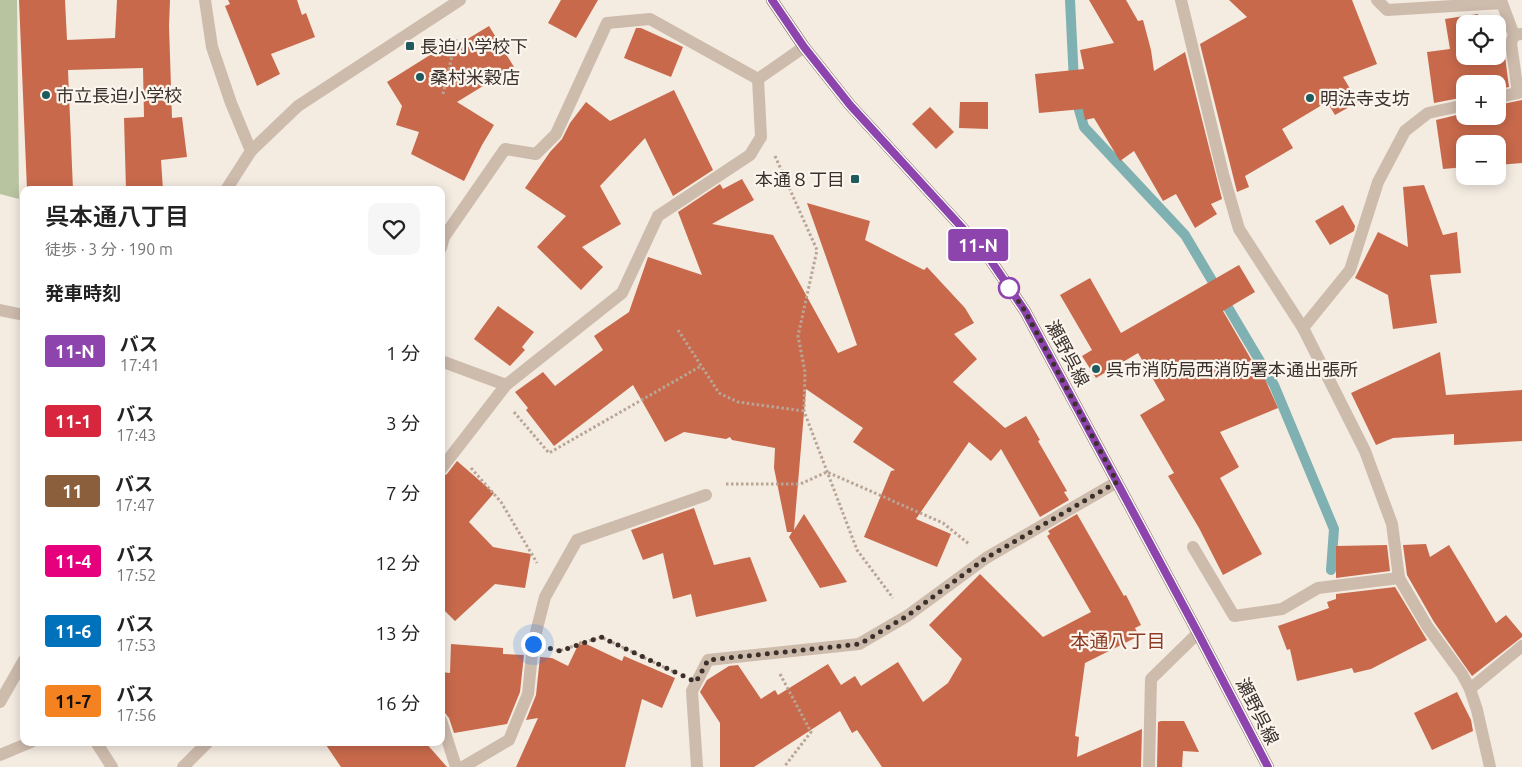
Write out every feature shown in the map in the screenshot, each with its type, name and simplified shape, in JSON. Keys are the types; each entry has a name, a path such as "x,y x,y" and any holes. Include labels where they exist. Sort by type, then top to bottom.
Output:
{"main road":[{"name":"瀬野呉線","path":"772,0 804,47 850,105 987,255 1025,311 1268,767"}],"street":[{"path":"205,0 212,47 231,103 251,151"},
{"path":"229,186 251,151 298,106 460,0"},
{"path":"1181,0 1223,174 1239,229 1303,328 1365,451 1392,524 1399,578 1427,626 1462,674 1470,689 1477,710 1490,767"},
{"path":"1377,0 1387,10 1502,3 1518,35 1511,43 1518,92 1506,95"},
{"path":"445,236 504,149 536,154 556,134 607,23 650,19 758,79"},
{"path":"758,79 804,47"},
{"path":"445,465 502,390 622,293 658,216 750,155 761,137 758,79"},
{"path":"1303,328 1350,270 1378,182 1405,131 1428,113 1456,106"},
{"path":"0,310 20,314"},
{"path":"445,363 502,390"},
{"path":"697,767 692,691 708,660 860,644 907,616 986,558 1117,482"},
{"path":"463,767 509,740 528,694 533,644 545,597 577,540 706,495"},
{"path":"1193,547 1234,616 1282,609 1318,588 1399,578"},
{"path":"1149,767 1151,679 1198,633"},
{"path":"1470,689 1522,646"},
{"path":"0,702 20,667"},
{"path":"445,733 456,767"},
{"path":"0,755 22,746"},
{"path":"99,746 112,767"},
{"path":"183,767 204,746"}],"path":[{"path":"442,94 456,39"},
{"path":"761,137 772,149 817,250 798,336 805,372 804,411 857,550 907,616"},
{"path":"678,330 719,393 738,402 804,411"},
{"path":"502,390 549,453 701,366"},
{"path":"456,450 500,502 552,586"},
{"path":"706,495 724,484 800,484 827,472 943,524 986,558"},
{"path":"533,644 560,651 601,637 696,682"},
{"path":"769,653 810,732 784,767"}],"green space":[{"path":"0,0 17,0 19,199 0,194"}],"building":[{"path":"19,0 65,0 67,40 115,38 117,0 170,0 172,118 182,117 187,157 161,160 163,186 126,186 124,118 144,117 143,68 68,70 73,186 27,186"},
{"path":"228,0 297,0 302,15 306,13 315,37 271,54 280,74 257,86 225,6 230,4"},
{"path":"561,0 598,0 576,38 548,23"},
{"path":"1089,0 1126,0 1138,21 1143,20 1154,71 1185,52 1222,199 1211,204 1217,214 1195,228 1176,194 1163,201 1134,151 1120,161 1094,118 1085,120 1083,109 1039,113 1035,74 1084,69 1080,50 1114,43"},
{"path":"1229,0 1352,0 1377,64 1343,77 1358,102 1335,115 1327,102 1282,129 1293,148 1245,176 1249,187 1237,192 1200,44 1247,17"},
{"path":"1456,17 1456,65 1506,64 1509,87 1506,88 1506,75 1456,75 1456,99 1434,103 1427,52 1450,49 1445,19"},
{"path":"489,26 514,67 457,102 494,125 464,181 411,154 419,132 396,125 402,106 387,82 438,50 441,55"},
{"path":"636,28 641,28 683,47 671,77 624,58"},
{"path":"674,90 713,170 673,196 645,138 600,186 621,224 582,247 603,267 581,290 537,247 566,216 525,188 550,152 562,139 570,123 586,102 610,121"},
{"path":"1522,100 1522,163 1506,164 1506,135 1456,135 1456,168 1443,169 1436,120 1456,115 1456,125 1506,125 1506,103"},
{"path":"960,102 988,102 988,129 959,128"},
{"path":"930,107 954,132 936,149 912,124"},
{"path":"742,179 754,200 712,224 773,235 838,353 857,345 807,203 870,221 865,240 924,270 927,267 965,308 974,323 954,334 977,359 953,382 1005,428 1026,416 1067,491 1064,492 1069,500 1040,517 1001,449 991,461 969,442 916,519 951,534 937,567 864,537 891,471 895,470 853,442 863,428 806,389 794,530 804,514 847,582 820,588 789,537 792,532 787,532 774,468 775,448 732,440 730,437 726,439 684,432 665,442 633,385 554,446 526,410 528,408 515,392 543,372 555,386 603,350 594,336 629,312 648,257 702,275 678,212 720,184 723,189"},
{"path":"1424,185 1443,235 1457,232 1461,273 1430,275 1437,323 1393,329 1388,295 1355,278 1378,232 1408,247 1403,187"},
{"path":"1343,205 1355,226 1354,231 1330,245 1315,221"},
{"path":"1239,265 1255,292 1223,311 1262,378 1264,377 1278,408 1220,432 1239,467 1220,478 1262,554 1223,575 1199,528 1168,476 1174,473 1140,415 1165,400 1138,353 1096,378 1082,356 1092,350 1060,295 1090,278 1121,333"},
{"path":"498,306 534,332 522,347 525,350 510,366 474,339"},
{"path":"1440,352 1446,395 1522,390 1522,441 1454,445 1454,434 1393,438 1376,445 1351,393"},
{"path":"457,461 494,493 469,522 493,547 531,554 525,588 495,584 455,621 445,611 445,475"},
{"path":"694,508 714,565 750,557 767,601 696,617 691,594 673,599 663,553 643,560 631,530"},
{"path":"1077,514 1124,596 1126,595 1141,625 1135,628 1139,636 1085,663 1075,736 1079,737 1077,757 1142,729 1141,767 882,767 857,730 852,733 840,711 754,767 720,767 720,723 700,692 707,680 729,666 738,665 761,699 775,690 778,695 828,664 841,685 855,676 861,686 898,662 923,702 948,683 962,659 929,625 980,574 1043,637 1091,612 1047,536 1050,534 1048,531"},
{"path":"1426,544 1430,557 1449,545 1496,623 1506,615 1522,634 1522,637 1472,676 1434,622 1407,575 1403,545"},
{"path":"1387,545 1390,571 1336,578 1336,546"},
{"path":"1395,587 1427,640 1371,669 1354,673 1352,668 1297,681 1290,649 1287,650 1278,626 1329,608 1327,602 1336,599 1336,594"},
{"path":"580,641 622,661 624,656 675,678 662,708 642,699 625,767 516,767 538,718 526,720 536,695 540,657 552,658 568,666"},
{"path":"451,644 503,648 503,654 524,655 520,692 507,724 454,733 449,718 445,713 445,672 450,673"},
{"path":"1457,692 1471,720 1473,731 1432,750 1414,713"},
{"path":"1184,721 1199,752 1183,751 1182,767 1157,767 1158,722"},
{"path":"327,746 429,746 447,767 341,767"}],"waterway":[{"path":"1070,0 1074,82"},
{"path":"1075,96 1084,127 1185,235 1274,385 1334,529 1331,570"}],"bus line":[{"name":"11-N","path":"772,0 804,47 850,105 987,255 1025,311 1268,767"}],"place":[{"name":"長迫小学校下","path":"410,46"},
{"name":"桑村米穀店","path":"420,77"},
{"name":"市立長迫小学校","path":"46,95"},
{"name":"明法寺支坊","path":"1310,98"},
{"name":"本通８丁目","path":"855,179"},
{"name":"呉市消防局西消防署本通出張所","path":"1096,369"}],"district":[{"name":"本通八丁目","path":"1118,641"}],"route":[{"path":"533,644 560,651 601,637 696,682 708,660 860,644 907,616 986,558 1117,482 1025,311 1006,283 1009,288"}]}
